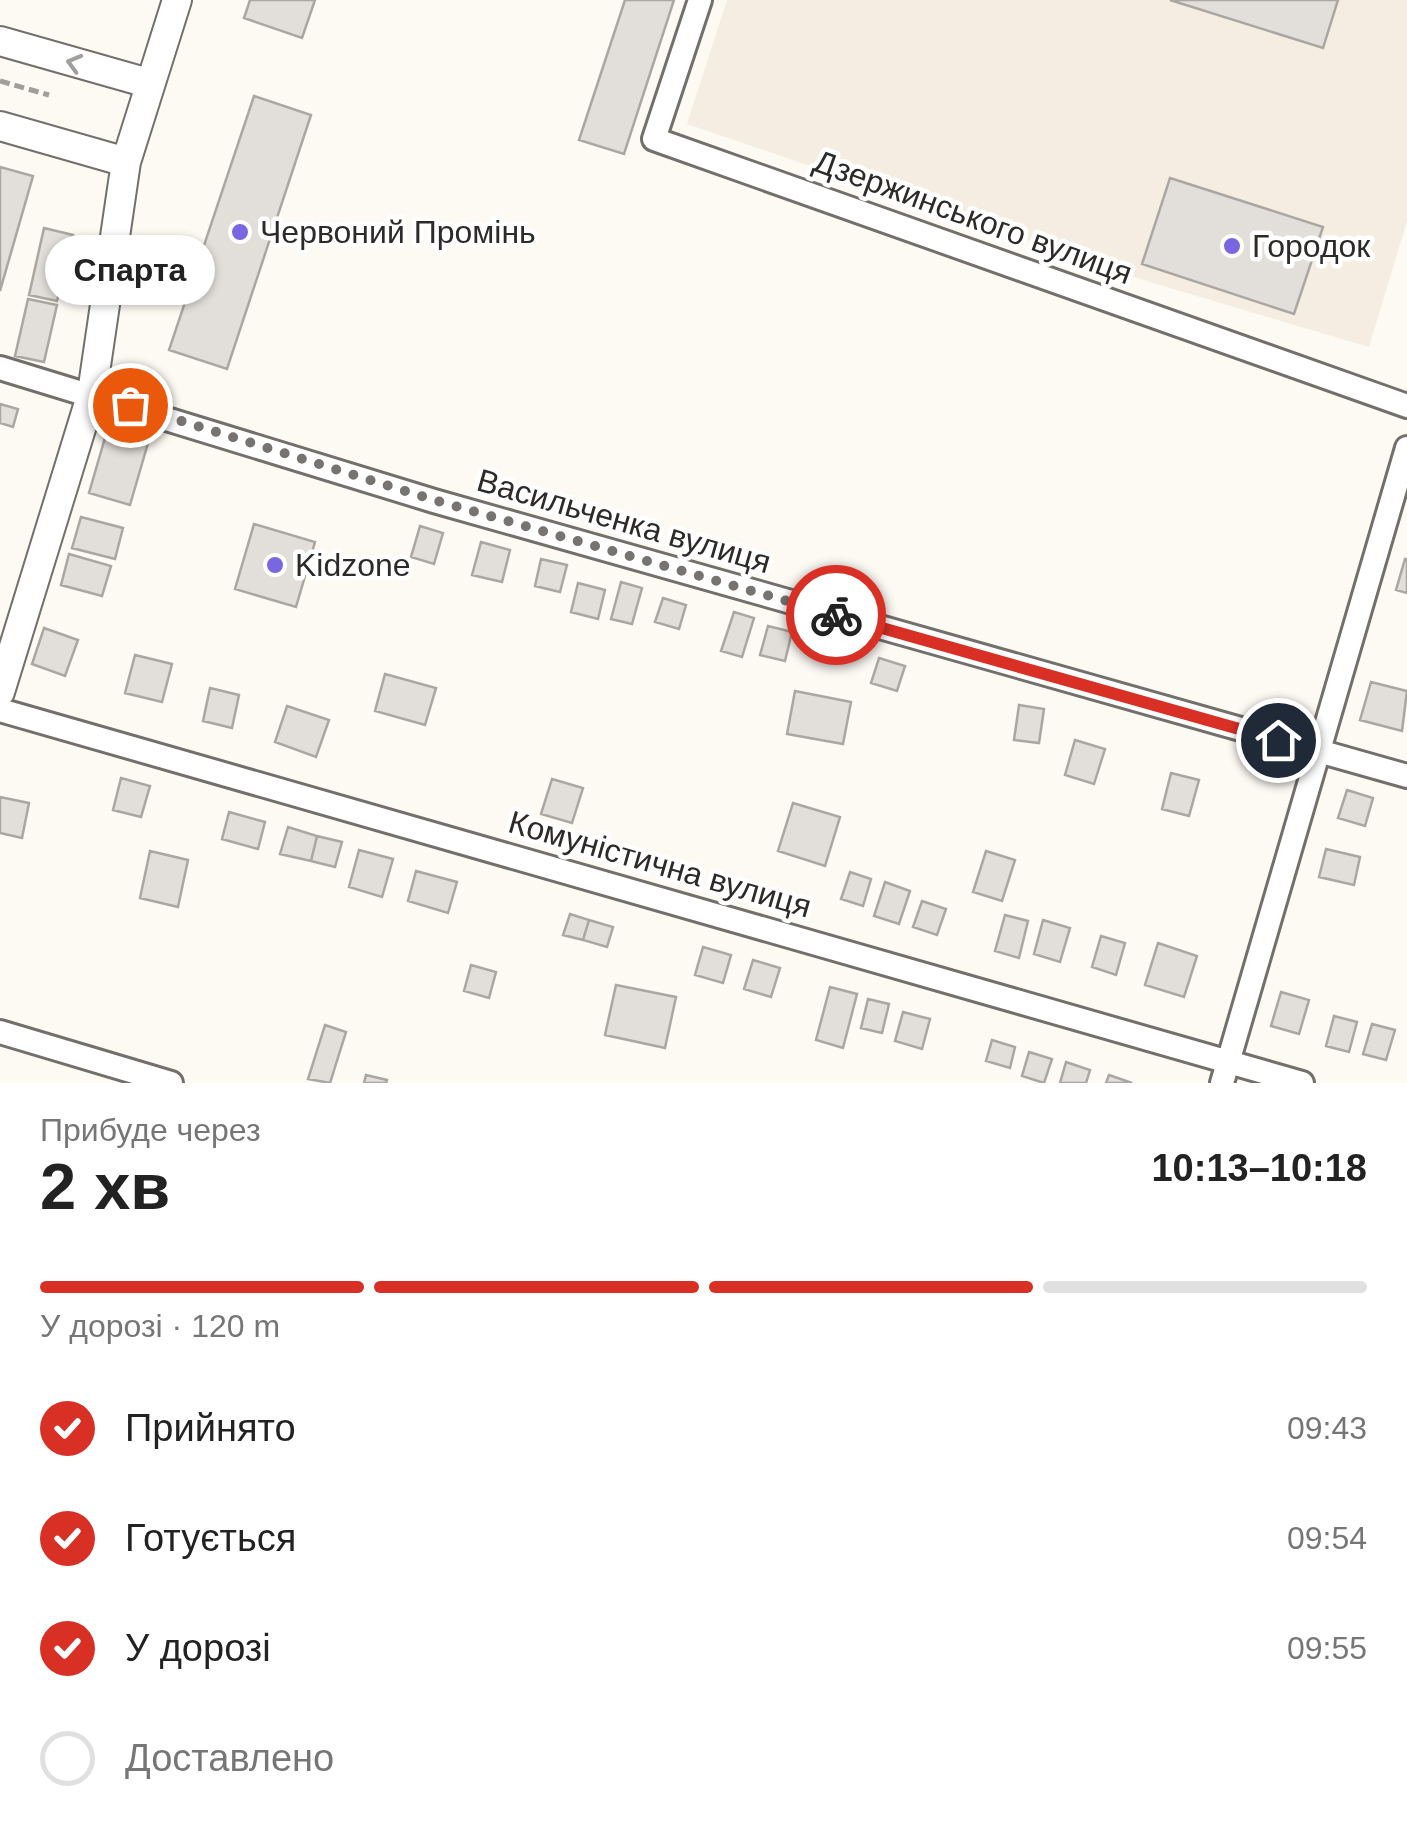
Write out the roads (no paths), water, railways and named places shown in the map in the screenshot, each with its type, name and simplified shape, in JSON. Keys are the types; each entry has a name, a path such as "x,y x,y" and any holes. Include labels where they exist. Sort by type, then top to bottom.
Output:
{"street":[{"path":"0,692 92,393 126,162 177,0"},
{"name":"Дзержинського вулиця","path":"700,0 654,138 1407,406"},
{"path":"0,41 148,84"},
{"path":"0,126 126,162"},
{"name":"Васильченка вулиця","path":"0,368 434,500 1407,776"},
{"path":"1222,1083 1407,448"},
{"name":"Комуністична вулиця","path":"0,710 1302,1083"},
{"path":"0,1032 171,1083"}],"place":[{"name":"Червоний Промінь","path":"240,232"},
{"name":"Городок","path":"1232,246"},
{"name":"Спарта","path":"130,405"},
{"name":"Kidzone","path":"275,565"}]}
